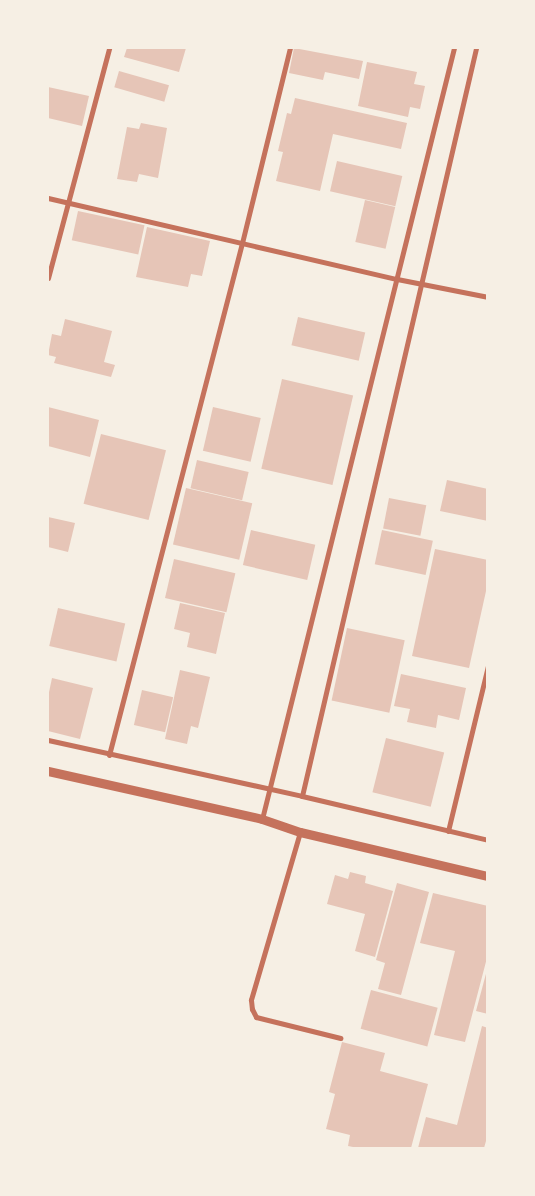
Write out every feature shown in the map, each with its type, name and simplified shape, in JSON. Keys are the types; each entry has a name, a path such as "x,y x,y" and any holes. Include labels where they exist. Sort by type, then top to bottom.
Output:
{"street":[{"path":"48,278 66,203 109,48"},
{"path":"109,754 242,243 290,48"},
{"path":"262,815 454,48"},
{"path":"302,796 476,48"},
{"path":"48,198 397,279 488,297"},
{"path":"448,831 488,666"},
{"path":"48,740 268,791 302,796 488,840"},
{"path":"48,771 262,815 300,832 488,876"},
{"path":"300,832 251,1000 252,1009 256,1016 340,1038"}],"building":[{"path":"127,48 186,48 179,72 124,57"},
{"path":"294,48 363,61 359,79 325,72 323,80 289,73"},
{"path":"367,62 417,72 414,84 425,86 420,109 410,107 408,117 358,106"},
{"path":"119,71 169,85 164,102 114,87"},
{"path":"48,87 89,96 82,126 48,118"},
{"path":"295,98 407,123 401,149 333,134 320,191 276,181 283,152 278,151 287,113 291,114"},
{"path":"141,123 167,128 158,178 139,174 137,182 117,179 127,127 139,129"},
{"path":"337,161 402,176 395,206 330,191"},
{"path":"365,200 395,207 386,249 355,242"},
{"path":"78,211 145,225 138,254 72,240"},
{"path":"147,227 210,241 202,276 191,274 188,287 136,277"},
{"path":"298,317 365,333 359,361 291,345"},
{"path":"65,319 112,331 104,362 115,365 111,377 54,363 56,357 48,355 52,334 61,336"},
{"path":"282,379 353,395 332,485 261,469"},
{"path":"48,407 99,420 90,457 48,446"},
{"path":"213,407 261,418 251,462 203,451"},
{"path":"101,434 166,450 149,520 84,504"},
{"path":"197,460 249,472 242,500 190,488"},
{"path":"447,480 488,489 488,521 440,511"},
{"path":"186,488 252,503 239,560 173,545"},
{"path":"389,498 426,505 420,536 383,528"},
{"path":"48,517 75,523 68,552 48,547"},
{"path":"251,530 315,545 307,580 243,565"},
{"path":"382,530 433,541 426,575 375,564"},
{"path":"435,549 488,560 488,582 469,668 412,656"},
{"path":"174,559 235,573 226,612 165,598"},
{"path":"180,603 225,613 216,654 187,647 190,633 174,629"},
{"path":"58,608 125,624 116,662 49,646"},
{"path":"347,628 405,640 389,713 332,700"},
{"path":"180,670 210,677 198,728 191,726 187,744 165,739"},
{"path":"401,674 466,688 459,720 438,715 436,728 407,722 410,709 394,706"},
{"path":"52,678 93,688 80,739 48,731 48,697"},
{"path":"142,690 173,697 165,732 134,725"},
{"path":"386,738 444,753 431,807 372,792"},
{"path":"350,872 366,876 365,883 393,891 375,957 355,951 365,914 327,904 335,875 348,879"},
{"path":"397,883 429,892 401,995 378,989 385,963 376,960"},
{"path":"433,893 488,906 488,954 465,1042 434,1035 455,951 420,943"},
{"path":"488,970 488,1014 476,1011"},
{"path":"371,990 438,1008 427,1046 361,1029"},
{"path":"482,1026 488,1028 488,1134 484,1148 418,1148 426,1117 457,1125"},
{"path":"342,1042 385,1053 380,1071 428,1084 411,1148 358,1148 348,1146 350,1135 326,1129 335,1094 329,1092"}]}
